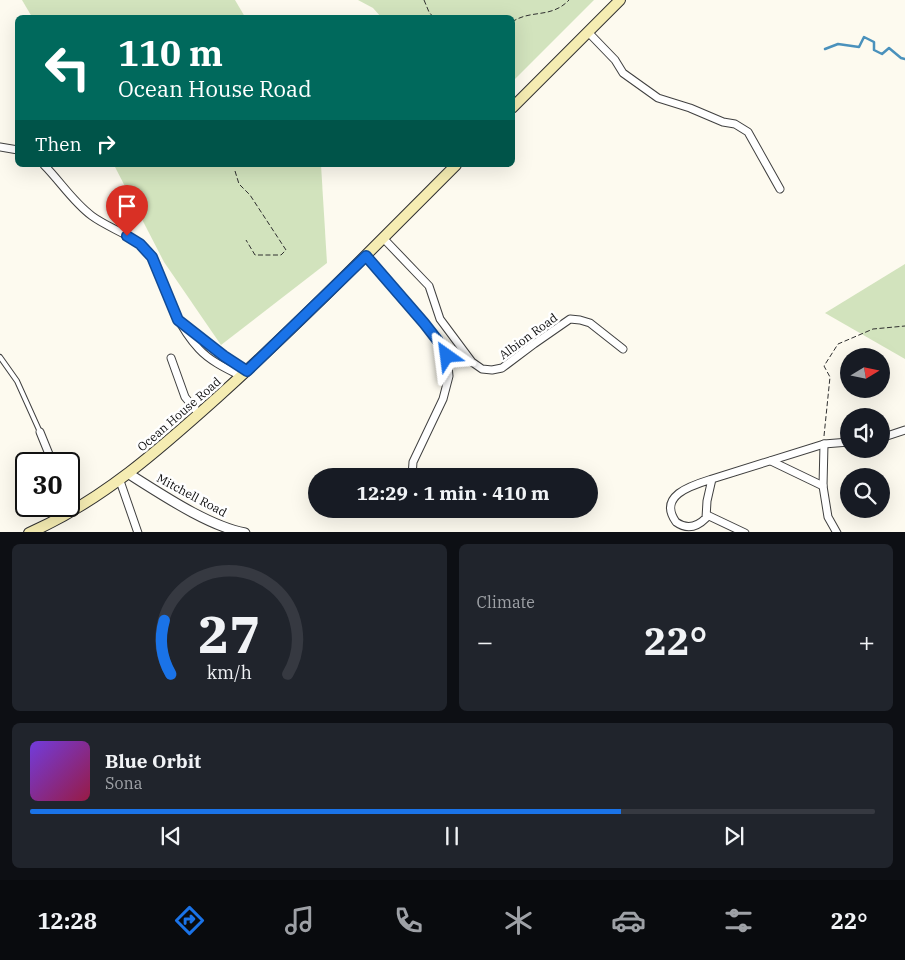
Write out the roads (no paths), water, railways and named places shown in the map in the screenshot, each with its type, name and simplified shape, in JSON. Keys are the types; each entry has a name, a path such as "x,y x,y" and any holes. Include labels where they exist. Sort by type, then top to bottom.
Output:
{"main road":[{"path":"515,105 620,0"},
{"name":"Ocean House Road","path":"80,501 120,481 244,374 366,256 454,167"},
{"name":"Ocean House Road","path":"32,532 54,517"}],"street":[{"path":"588,32 615,60 623,73 658,98 690,108 723,122 735,124 748,132 780,189"},
{"path":"0,147 15,150"},
{"path":"46,167 74,200 92,216 147,250 152,257 178,320 244,374"},
{"name":"Albion Road","path":"383,238 429,286 440,319 472,362 482,369 502,368 570,320 590,323 623,349"},
{"path":"366,256 424,323 447,356 449,376 443,399 413,462 413,468"},
{"path":"171,358 185,397 199,414"},
{"path":"890,435 905,430"},
{"path":"40,432 48,452"},
{"path":"712,479 706,501 706,518 698,525 685,527 676,522 672,514 672,508 680,492 712,479 824,444 840,443"},
{"path":"824,444 823,486 828,517 837,532"},
{"path":"771,461 823,486"},
{"name":"Mitchell Road","path":"129,474 203,518 218,525 245,532"},
{"path":"120,481 138,532"},
{"path":"707,515 745,532"}],"lane":[{"path":"0,357 17,381 40,432"}],"waterway":[{"path":"825,49 838,44 859,47 864,37 874,42 874,50 882,54 889,48 905,59"}]}
